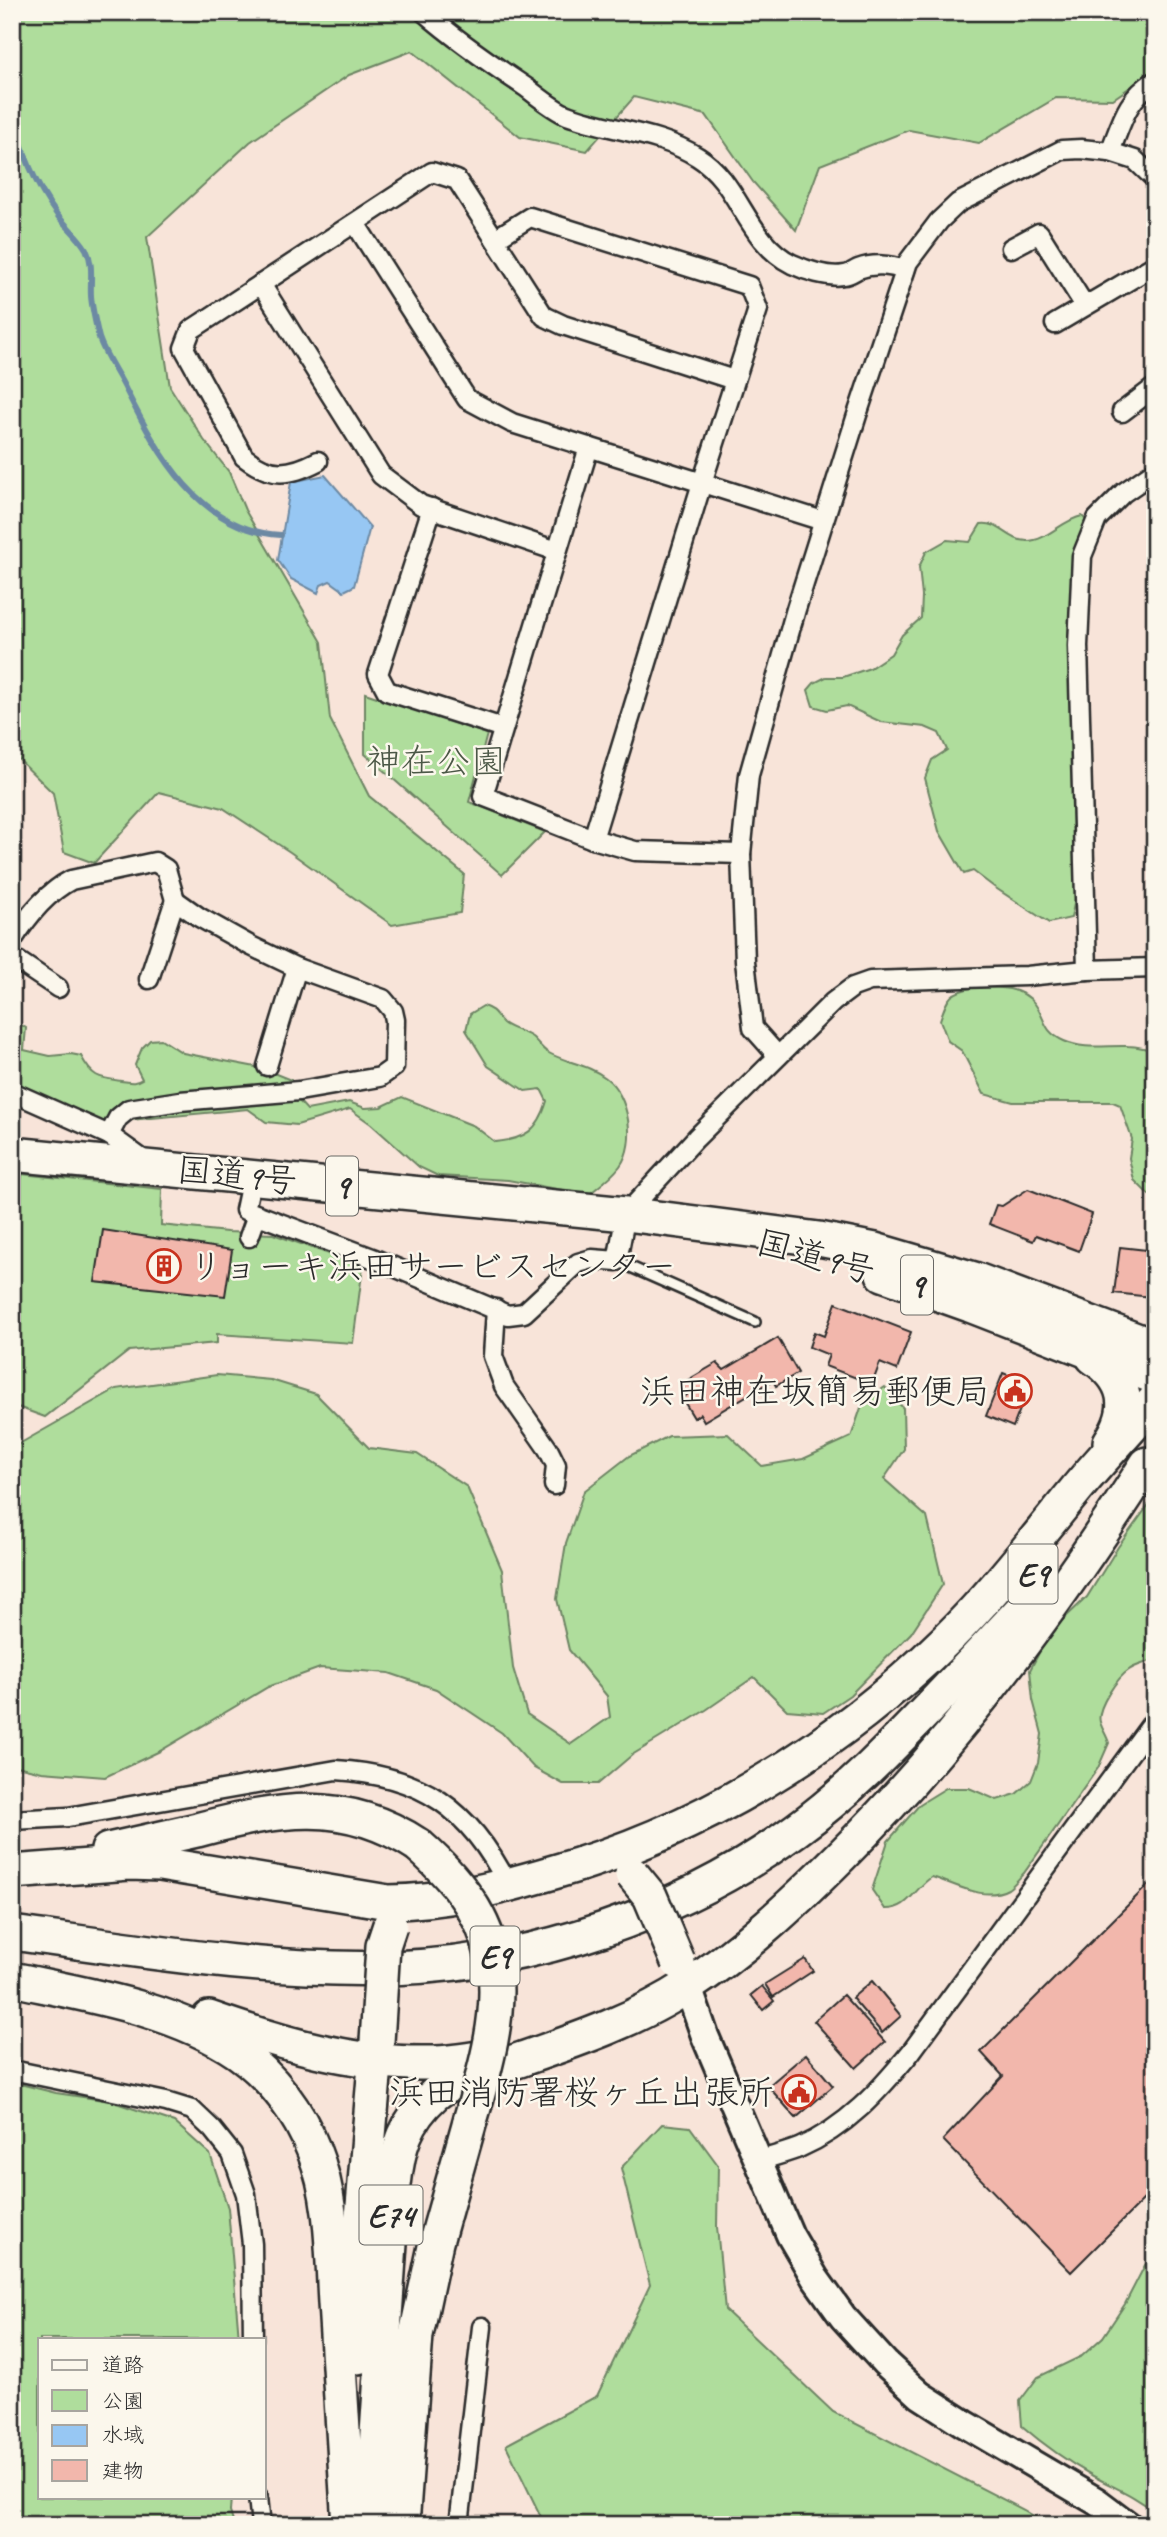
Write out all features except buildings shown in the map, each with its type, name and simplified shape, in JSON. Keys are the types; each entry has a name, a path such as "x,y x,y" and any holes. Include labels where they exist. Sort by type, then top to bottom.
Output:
{"highway":[{"name":"国道9号","path":"12,1154 625,1214 819,1239 875,1250 974,1279 1155,1350"},
{"name":"国道9号","path":"671,1220 791,1247 870,1269 1155,1377"},
{"path":"12,1872 129,1863 160,1864 388,1902 419,1902 508,1885 597,1860 683,1824 771,1778 883,1697 968,1617 1040,1536 1117,1432 1125,1412 1124,1399 1114,1376 1106,1366 1075,1346"},
{"path":"1076,1489 1155,1400"},
{"name":"E9","path":"911,1726 1155,1423"},
{"path":"12,1973 68,1980 145,1997 298,2046 377,2051 432,2063 543,2047 600,2029 657,2004 683,1975 805,1892 940,1750 1057,1599 1151,1460"},
{"name":"E9","path":"12,1933 189,1957 315,1967 392,1968 503,1955 558,1942 623,1921 707,1885 753,1860 838,1797 911,1726 1037,1594 1151,1460"},
{"path":"12,1867 161,1839 254,1815 283,1811 327,1811 368,1819 396,1830 440,1865 465,1896 488,1940 495,1967 496,2020 486,2066 436,2242 416,2335 402,2525"},
{"path":"597,1860 618,1865 632,1874 650,1896 683,1975"},
{"path":"355,2525 360,2241 377,2051 383,1946 390,1925 399,1914 419,1902"},
{"path":"12,1979 126,2006 207,2035 238,2053 258,2069 292,2107 315,2152 327,2206 349,2525"},
{"name":"E74","path":"377,2525 375,2463 394,2185 402,2138 424,2105 449,2085 600,2029"}],"street":[{"path":"424,12 455,39 563,114 607,128 656,137 698,156 717,171 750,225 772,251 792,264 815,272 843,276 871,265 889,265 905,270"},
{"path":"1110,152 1133,99 1138,92 1155,81"},
{"path":"778,1056 753,1028 745,961 741,854 749,775 824,521 905,270 923,240 958,203 1062,150 1110,152 1135,160 1155,179"},
{"path":"318,461 298,472 280,472 259,468 244,457 184,348 191,330 432,172 457,180 544,316 563,325 734,380"},
{"path":"495,239 530,217 749,286 758,309 593,839"},
{"path":"355,223 467,399 512,423 824,521"},
{"path":"1011,248 1039,233 1085,306"},
{"path":"1055,324 1155,265"},
{"path":"261,284 381,475 421,505 556,551"},
{"path":"1122,412 1155,387"},
{"path":"589,447 483,796 593,839 635,851 741,854"},
{"path":"1087,970 1079,646 1082,556 1097,519 1123,493 1155,471"},
{"path":"432,508 378,674 387,691 503,728"},
{"path":"12,941 20,914 60,886 71,880 155,862 166,869 175,900 149,979"},
{"path":"109,1135 118,1118 129,1110 180,1101 299,1091 387,1073 394,1067 395,1020 383,999 297,968 251,946 199,917 175,900"},
{"path":"12,957 58,988"},
{"path":"268,1066 297,968"},
{"path":"252,1177 245,1210 375,1259 509,1315 524,1312 578,1263 592,1259 617,1261 625,1214 778,1056 833,1002 853,987 870,981 1155,968"},
{"path":"12,1092 109,1135 153,1167"},
{"path":"250,1237 257,1214"},
{"path":"496,1310 493,1356 504,1386 548,1449 556,1465 554,1485"},
{"path":"757,2161 798,2148 828,2133 858,2112 884,2085 911,2052 1155,1718"},
{"path":"12,1820 68,1816 336,1770 368,1772 429,1793 454,1812 477,1833 494,1857 508,1885"},
{"path":"683,1975 705,2036 790,2235 815,2278 843,2317 885,2363 920,2395 1096,2501 1128,2525"},
{"path":"12,2070 192,2110 212,2129 232,2154 246,2194 252,2244 253,2338"},
{"path":"459,2525 482,2327"},
{"path":"258,2498 261,2525"}],"lane":[{"path":"617,1261 755,1322"}],"green space":[{"path":"12,12 1155,12 1155,70 1113,99 1056,98 979,143 909,130 820,165 796,230 753,182 706,115 634,97 587,151 520,137 412,51 349,75 250,142 147,237 170,387 204,440 229,472 245,510 322,642 330,719 369,796 464,874 460,913 392,925 223,808 159,792 94,863 64,852 53,793 12,753"},
{"path":"1082,516 1087,521 1072,557 1076,895 1071,918 1049,923 973,871 964,874 939,831 925,778 932,760 947,750 939,733 925,727 881,722 847,706 827,710 813,706 808,690 814,683 826,677 843,677 870,668 891,654 902,635 921,618 919,567 926,552 947,540 970,542 981,524 993,525 1015,538 1027,541 1041,538"},
{"name":"神在公園","path":"365,693 487,734 469,802 545,832 502,875 365,754"},
{"path":"975,987 1008,989 1030,998 1052,1033 1071,1044 1131,1046 1155,1050 1155,1197 1149,1195 1134,1180 1129,1158 1132,1139 1120,1105 1113,1102 1013,1102 984,1094 962,1051 948,1041 940,1020 951,996"},
{"path":"483,1006 493,1011 506,1025 532,1037 547,1052 599,1073 614,1086 620,1096 628,1120 625,1156 613,1174 588,1195 508,1180 438,1176 419,1167 350,1109 297,1125 266,1122 248,1109 130,1120 108,1128 12,1085 12,1024 18,1023 26,1028 24,1050 50,1056 81,1056 96,1075 107,1079 137,1082 142,1079 135,1065 142,1048 150,1040 161,1039 183,1053 261,1068 291,1080 298,1100 307,1110 349,1102 365,1108 381,1107 402,1097 474,1126 495,1142 515,1139 535,1126 547,1101 541,1089 525,1091 488,1066 466,1030 470,1014"},
{"path":"22,1174 162,1189 161,1225 273,1234 363,1266 353,1343 217,1334 217,1343 129,1351 45,1417 12,1405 12,1233"},
{"path":"217,1375 271,1380 316,1394 369,1448 417,1454 467,1487 502,1570 513,1668 527,1714 571,1744 610,1717 607,1696 569,1650 557,1599 566,1543 584,1491 629,1456 669,1436 728,1434 762,1466 803,1459 851,1437 863,1402 885,1387 903,1408 904,1449 884,1479 927,1517 943,1584 911,1633 850,1695 823,1713 787,1710 754,1677 632,1755 598,1784 563,1784 534,1768 502,1733 436,1689 389,1673 320,1668 268,1687 160,1751 105,1777 42,1772 12,1765 12,1448 116,1389"},
{"path":"1155,1496 1155,1658 1124,1674 1105,1701 1100,1722 1109,1743 1098,1768 1024,1873 1008,1889 999,1893 979,1893 932,1877 906,1902 885,1909 872,1890 888,1841 920,1804 946,1788 969,1788 997,1800 1016,1794 1031,1781 1038,1763 1042,1734 1033,1700 1030,1670 1050,1632 1087,1597 1118,1547"},
{"path":"12,2082 56,2093 110,2101 174,2122 210,2154 228,2208 239,2338 38,2338 38,2498 231,2498 230,2512 234,2525 12,2525"},
{"path":"662,2124 690,2127 718,2165 717,2227 725,2310 833,2412 1024,2510 1048,2525 545,2525 506,2445 597,2396 650,2285 621,2168"},
{"path":"1155,2255 1155,2512 1074,2465 1030,2433 1022,2426 1020,2401 1038,2377 1082,2356 1103,2337 1125,2304 1145,2265"}],"water":[{"path":"325,475 370,527 354,586 344,591 330,581 321,585 318,593 291,579 278,560 291,482"}],"waterway":[{"path":"12,109 19,138 35,178 58,216 86,249 90,261 92,301 99,338 152,439 185,485 205,504 227,520 252,530 281,535"}],"place":[{"name":"リョーキ浜田サービスセンター","path":"164,1266"},
{"name":"浜田神在坂簡易郵便局","path":"1015,1391"},
{"name":"浜田消防署桜ヶ丘出張所","path":"799,2092"}]}
